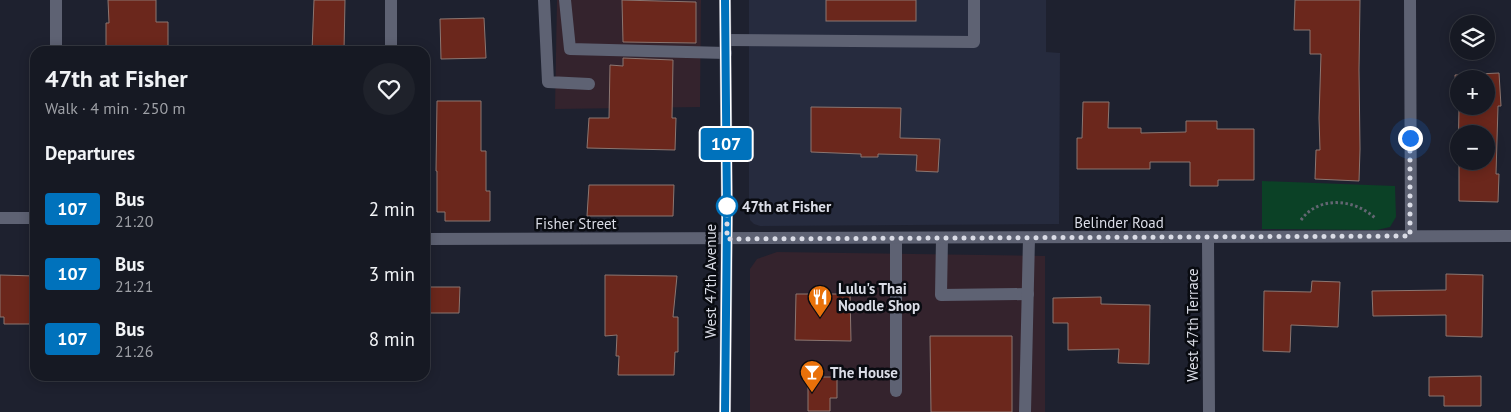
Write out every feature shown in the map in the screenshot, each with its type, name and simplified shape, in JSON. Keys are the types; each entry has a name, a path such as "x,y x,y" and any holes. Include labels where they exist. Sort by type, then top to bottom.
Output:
{"street":[{"path":"56,0 56,46"},
{"path":"391,0 391,46"},
{"path":"544,0 548,82 589,84"},
{"path":"565,0 570,49 974,42 974,0"},
{"name":"West 47th Avenue","path":"725,0 727,239 725,412"},
{"path":"1410,0 1410,236"},
{"path":"0,218 30,218"},
{"name":"Belinder Road","path":"727,239 1511,236"},
{"path":"896,238 896,392"},
{"path":"942,238 941,295 1028,294"},
{"path":"1025,412 1029,238"},
{"name":"West 47th Terrace","path":"1208,238 1208,412"},
{"name":"Fisher Street","path":"430,239 727,239"}],"path":[{"path":"1297,237 1299,222 1306,212 1319,205 1334,203 1352,204 1370,214 1382,225 1388,236"}],"shaded area":[{"path":"557,0 701,0 700,107 555,109"},
{"path":"749,0 1046,0 1046,52 1060,53 1059,224 760,226 754,224 750,220 749,210"},
{"path":"777,252 1045,256 1045,412 750,412 750,269 757,259"}],"green space":[{"path":"1262,181 1395,186 1396,217 1390,227 1377,230 1262,229"}],"building":[{"path":"108,0 156,0 156,22 168,22 168,46 106,46 106,23 109,23"},
{"path":"314,0 345,0 344,46 312,46"},
{"path":"622,0 696,2 696,43 623,42"},
{"path":"826,0 916,0 916,21 826,21"},
{"path":"1295,0 1360,0 1359,181 1315,179 1316,150 1320,150 1321,54 1310,54 1310,30 1294,30"},
{"path":"484,18 486,58 441,59 440,19"},
{"path":"623,58 673,60 672,118 676,118 675,150 587,148 589,118 609,118 610,65 623,66"},
{"path":"1495,73 1499,73 1501,106 1498,106 1496,174 1499,174 1498,202 1459,201 1459,170 1495,170 1495,125 1459,125 1459,115 1495,115"},
{"path":"437,101 481,101 481,151 486,151 486,191 490,191 490,221 445,221 445,212 437,212"},
{"path":"1083,102 1109,102 1108,128 1141,128 1141,133 1186,132 1186,121 1217,121 1217,129 1254,129 1254,180 1218,180 1218,186 1190,186 1190,162 1150,162 1150,169 1077,169 1077,138 1082,138"},
{"path":"811,107 901,108 900,138 940,139 938,172 916,171 917,155 878,154 878,157 861,157 861,154 811,152"},
{"path":"589,185 674,185 673,216 587,216"},
{"path":"1446,274 1483,275 1482,337 1446,336 1446,315 1373,316 1372,291 1446,290"},
{"path":"0,275 30,276 30,324 4,324 4,317 0,317"},
{"path":"605,275 677,276 673,317 678,317 678,352 675,352 674,375 618,375 619,356 616,356 617,335 605,336"},
{"path":"1312,281 1340,282 1338,327 1291,325 1290,352 1263,351 1264,291 1311,292"},
{"path":"430,287 460,287 459,313 430,313"},
{"path":"796,294 850,294 851,341 795,340"},
{"path":"1101,297 1101,304 1150,305 1149,364 1118,363 1119,349 1068,350 1068,323 1053,323 1053,298"},
{"path":"930,336 1012,336 1012,412 931,412"},
{"path":"1481,376 1481,406 1444,406 1444,396 1429,396 1429,377"},
{"path":"808,377 837,377 837,398 830,398 830,411 808,411"}],"bus line":[{"name":"107","path":"725,0 727,214 725,412"}],"place":[{"name":"47th at Fisher","path":"727,206"},
{"name":"Lulu's Thai Noodle Shop","path":"820,318"},
{"name":"The House","path":"812,393"}],"route":[{"path":"727,206 727,239 1410,236 1410,138"}]}
